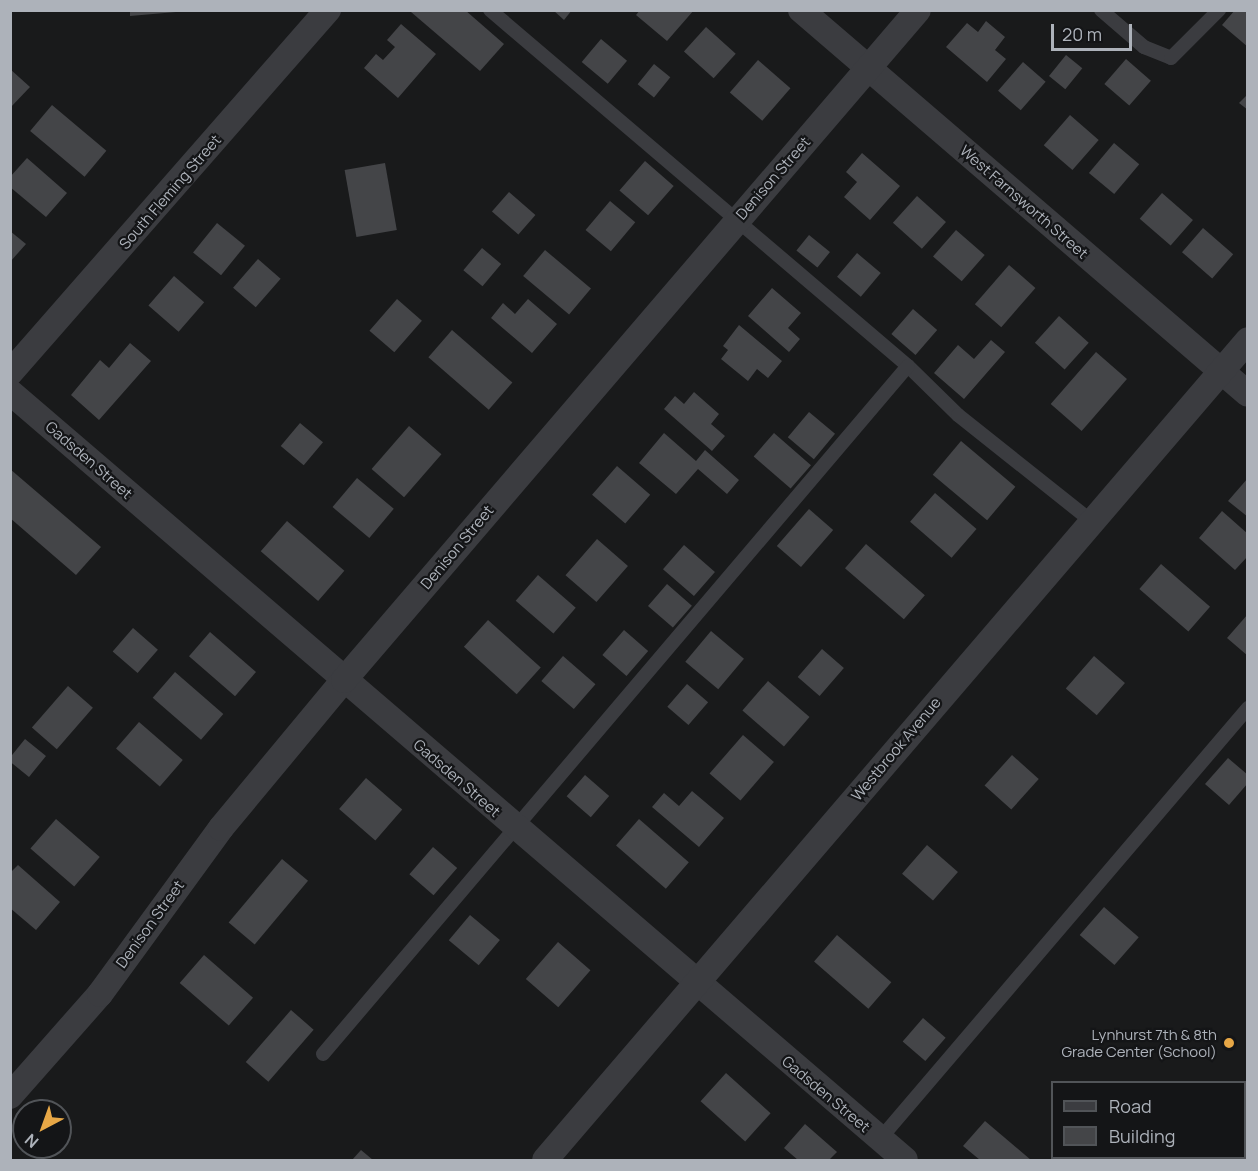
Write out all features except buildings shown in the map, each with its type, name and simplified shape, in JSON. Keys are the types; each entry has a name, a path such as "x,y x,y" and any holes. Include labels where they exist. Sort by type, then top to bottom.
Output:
{"street":[{"name":"South Fleming Street","path":"10,373 328,10"},
{"name":"West Farnsworth Street","path":"801,10 1248,394"},
{"name":"Denison Street","path":"10,1096 100,994 221,828 344,680 918,10"},
{"name":"Westbrook Avenue","path":"545,1161 693,982 1248,339"},
{"name":"Gadsden Street","path":"10,392 693,982 905,1161"}],"lane":[{"path":"490,10 908,366 958,415 1090,520"},
{"path":"1101,10 1144,47 1171,58 1219,10"},
{"path":"322,1054 513,826 908,366"},
{"path":"880,1139 1248,708"}],"place":[{"name":"Lynhurst 7th & 8th Grade Center (School)","path":"1229,1043"}]}
